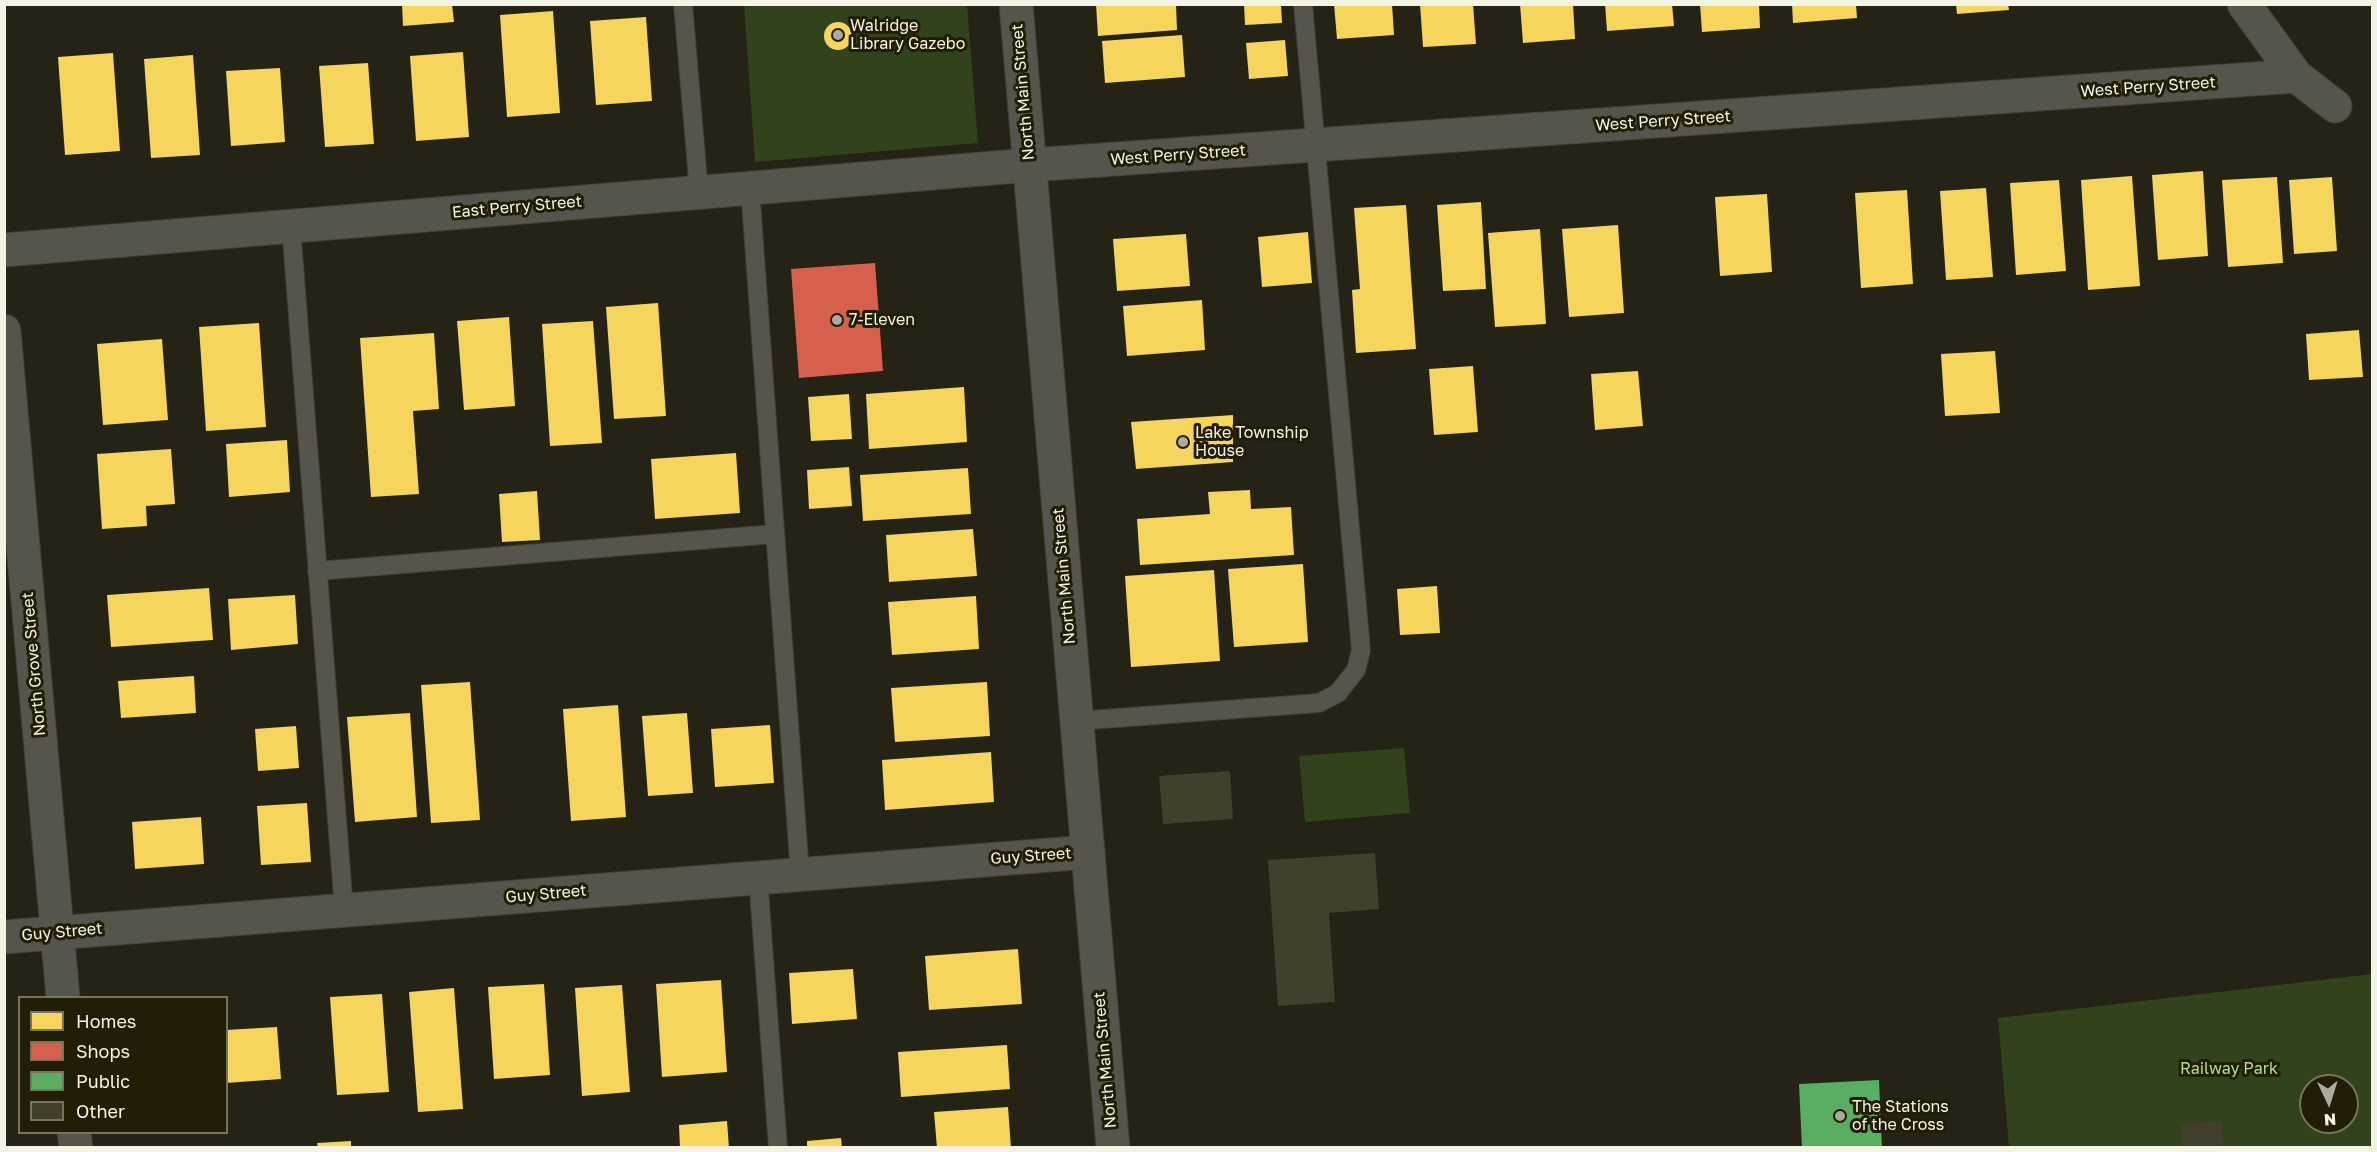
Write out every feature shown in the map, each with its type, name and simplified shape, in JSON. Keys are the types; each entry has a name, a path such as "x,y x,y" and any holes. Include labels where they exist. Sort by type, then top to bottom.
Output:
{"street":[{"name":"North Main Street","path":"1016,4 1113,1148"},
{"path":"2244,4 2296,76 2335,106"},
{"name":"West Perry Street","path":"1030,165 2296,76"},
{"name":"East Perry Street","path":"4,250 1030,165"},
{"name":"North Grove Street","path":"4,331 63,996"},
{"name":"Guy Street","path":"4,937 1088,852"}],"lane":[{"path":"683,4 699,192"},
{"path":"1076,721 1319,703 1338,693 1356,670 1360,650 1303,4"},
{"path":"750,188 800,874"},
{"path":"291,226 344,910"},
{"path":"317,571 775,534"},
{"path":"758,877 778,1148"}],"green space":[{"path":"744,5 967,5 978,143 755,162"},
{"path":"1404,748 1410,813 1305,822 1299,756"},
{"name":"Railway Park","path":"2372,974 2372,1147 2009,1147 1998,1018"}],"building: Homes":[{"path":"402,4 452,4 454,22 403,26"},
{"path":"1096,4 1176,4 1177,30 1098,36"},
{"path":"1244,4 1281,4 1282,23 1245,25"},
{"path":"1334,4 1392,4 1394,35 1337,39"},
{"path":"1420,4 1473,4 1476,44 1423,47"},
{"path":"1520,4 1573,4 1575,39 1523,43"},
{"path":"1605,4 1672,4 1674,26 1607,31"},
{"path":"1700,4 1759,4 1760,28 1702,32"},
{"path":"1792,4 1856,4 1857,18 1793,23"},
{"path":"1956,4 2008,4 2009,10 1957,14"},
{"path":"553,11 560,113 507,117 500,15"},
{"path":"646,17 652,101 596,105 590,21"},
{"name":"Walridge Library Gazebo","path":"838,22 848,26 852,36 848,46 838,50 828,46 824,36 828,26"},
{"path":"1182,35 1185,77 1105,83 1102,41"},
{"path":"1285,40 1288,76 1249,79 1246,43"},
{"path":"463,52 469,137 416,141 410,56"},
{"path":"113,53 120,151 65,155 58,57"},
{"path":"193,55 200,155 151,158 144,59"},
{"path":"368,63 374,144 325,147 319,66"},
{"path":"280,68 285,142 231,146 226,71"},
{"path":"2203,171 2208,256 2158,260 2152,175"},
{"path":"2132,176 2140,286 2088,290 2081,180"},
{"path":"2277,177 2283,263 2228,267 2222,180"},
{"path":"2332,177 2337,251 2294,254 2289,180"},
{"path":"2059,180 2066,271 2016,275 2010,183"},
{"path":"1986,188 1993,277 1946,280 1940,191"},
{"path":"1907,190 1913,284 1861,288 1855,193"},
{"path":"1767,194 1772,272 1720,276 1715,197"},
{"path":"1481,202 1486,289 1443,291 1437,205"},
{"path":"1406,205 1416,349 1356,353 1352,290 1360,289 1354,208"},
{"path":"1618,225 1624,313 1569,317 1562,229"},
{"path":"1540,229 1546,324 1495,327 1488,233"},
{"path":"1308,232 1312,283 1262,287 1258,237"},
{"path":"1186,234 1190,286 1117,291 1113,239"},
{"path":"1202,300 1205,350 1127,356 1123,306"},
{"path":"658,303 666,416 614,419 606,307"},
{"path":"509,317 515,406 464,410 457,321"},
{"path":"593,321 602,443 550,446 542,324"},
{"path":"259,323 266,427 206,431 199,327"},
{"path":"2359,330 2363,377 2309,380 2306,334"},
{"path":"434,333 439,409 413,411 419,494 371,497 360,338"},
{"path":"162,339 168,420 103,425 97,344"},
{"path":"1995,351 2000,413 1945,416 1941,354"},
{"path":"1473,366 1478,432 1434,435 1429,369"},
{"path":"1638,371 1643,426 1595,430 1591,374"},
{"path":"964,387 967,442 869,449 866,394"},
{"path":"849,394 852,439 811,441 808,397"},
{"name":"Lake Township House","path":"1233,415 1233,462 1136,469 1131,422"},
{"path":"287,440 290,492 229,497 226,444"},
{"path":"171,449 175,504 146,506 147,526 102,529 97,454"},
{"path":"736,453 740,513 655,519 651,459"},
{"path":"849,467 852,506 809,509 807,470"},
{"path":"968,468 971,514 863,521 860,475"},
{"path":"1250,490 1251,509 1291,507 1294,555 1140,565 1137,519 1210,514 1208,492"},
{"path":"537,491 540,540 502,542 499,494"},
{"path":"973,529 977,576 889,582 886,535"},
{"path":"1303,564 1308,642 1234,647 1228,569"},
{"path":"1214,570 1220,661 1131,667 1125,576"},
{"path":"1437,586 1440,633 1400,635 1397,589"},
{"path":"209,588 213,640 111,647 107,595"},
{"path":"295,595 298,644 231,650 228,599"},
{"path":"976,596 979,649 892,655 888,602"},
{"path":"194,676 196,713 121,718 118,681"},
{"path":"470,682 480,820 431,823 421,685"},
{"path":"987,682 990,736 895,742 891,688"},
{"path":"618,705 626,817 571,821 563,709"},
{"path":"410,713 417,817 355,822 347,717"},
{"path":"687,713 693,793 648,796 642,716"},
{"path":"770,725 774,783 715,787 711,729"},
{"path":"296,726 299,768 258,771 255,729"},
{"path":"991,752 994,802 885,810 882,760"},
{"path":"307,803 311,862 261,865 257,806"},
{"path":"201,817 204,864 135,869 132,822"},
{"path":"1018,949 1022,1004 929,1010 925,956"},
{"path":"853,969 857,1019 792,1024 789,973"},
{"path":"721,980 727,1072 662,1077 656,984"},
{"path":"544,984 550,1075 494,1079 488,987"},
{"path":"622,985 630,1092 582,1096 575,988"},
{"path":"454,988 463,1109 418,1112 409,992"},
{"path":"382,994 389,1092 337,1095 330,997"},
{"path":"277,1027 281,1079 228,1083 228,1030"},
{"path":"1007,1045 1010,1089 901,1097 898,1052"},
{"path":"1008,1107 1011,1148 937,1148 934,1112"},
{"path":"727,1121 729,1148 680,1148 679,1125"},
{"path":"841,1138 842,1148 807,1148 807,1141"},
{"path":"351,1141 351,1148 318,1148 317,1143"}],"building: Shops":[{"name":"7-Eleven","path":"875,263 883,371 799,378 791,269"}],"building: Public":[{"name":"The Stations of the Cross","path":"1879,1080 1882,1148 1802,1148 1799,1084"}],"building: Other":[{"path":"1230,771 1233,819 1163,824 1159,776"},
{"path":"1375,853 1379,909 1329,913 1335,1002 1278,1006 1268,860"},
{"path":"2221,1121 2223,1148 2183,1148 2181,1124"}],"place":[{"name":"Walridge Library Gazebo","path":"838,35"},
{"name":"7-Eleven","path":"837,320"},
{"name":"Lake Township House","path":"1183,442"},
{"name":"The Stations of the Cross","path":"1840,1116"}]}
